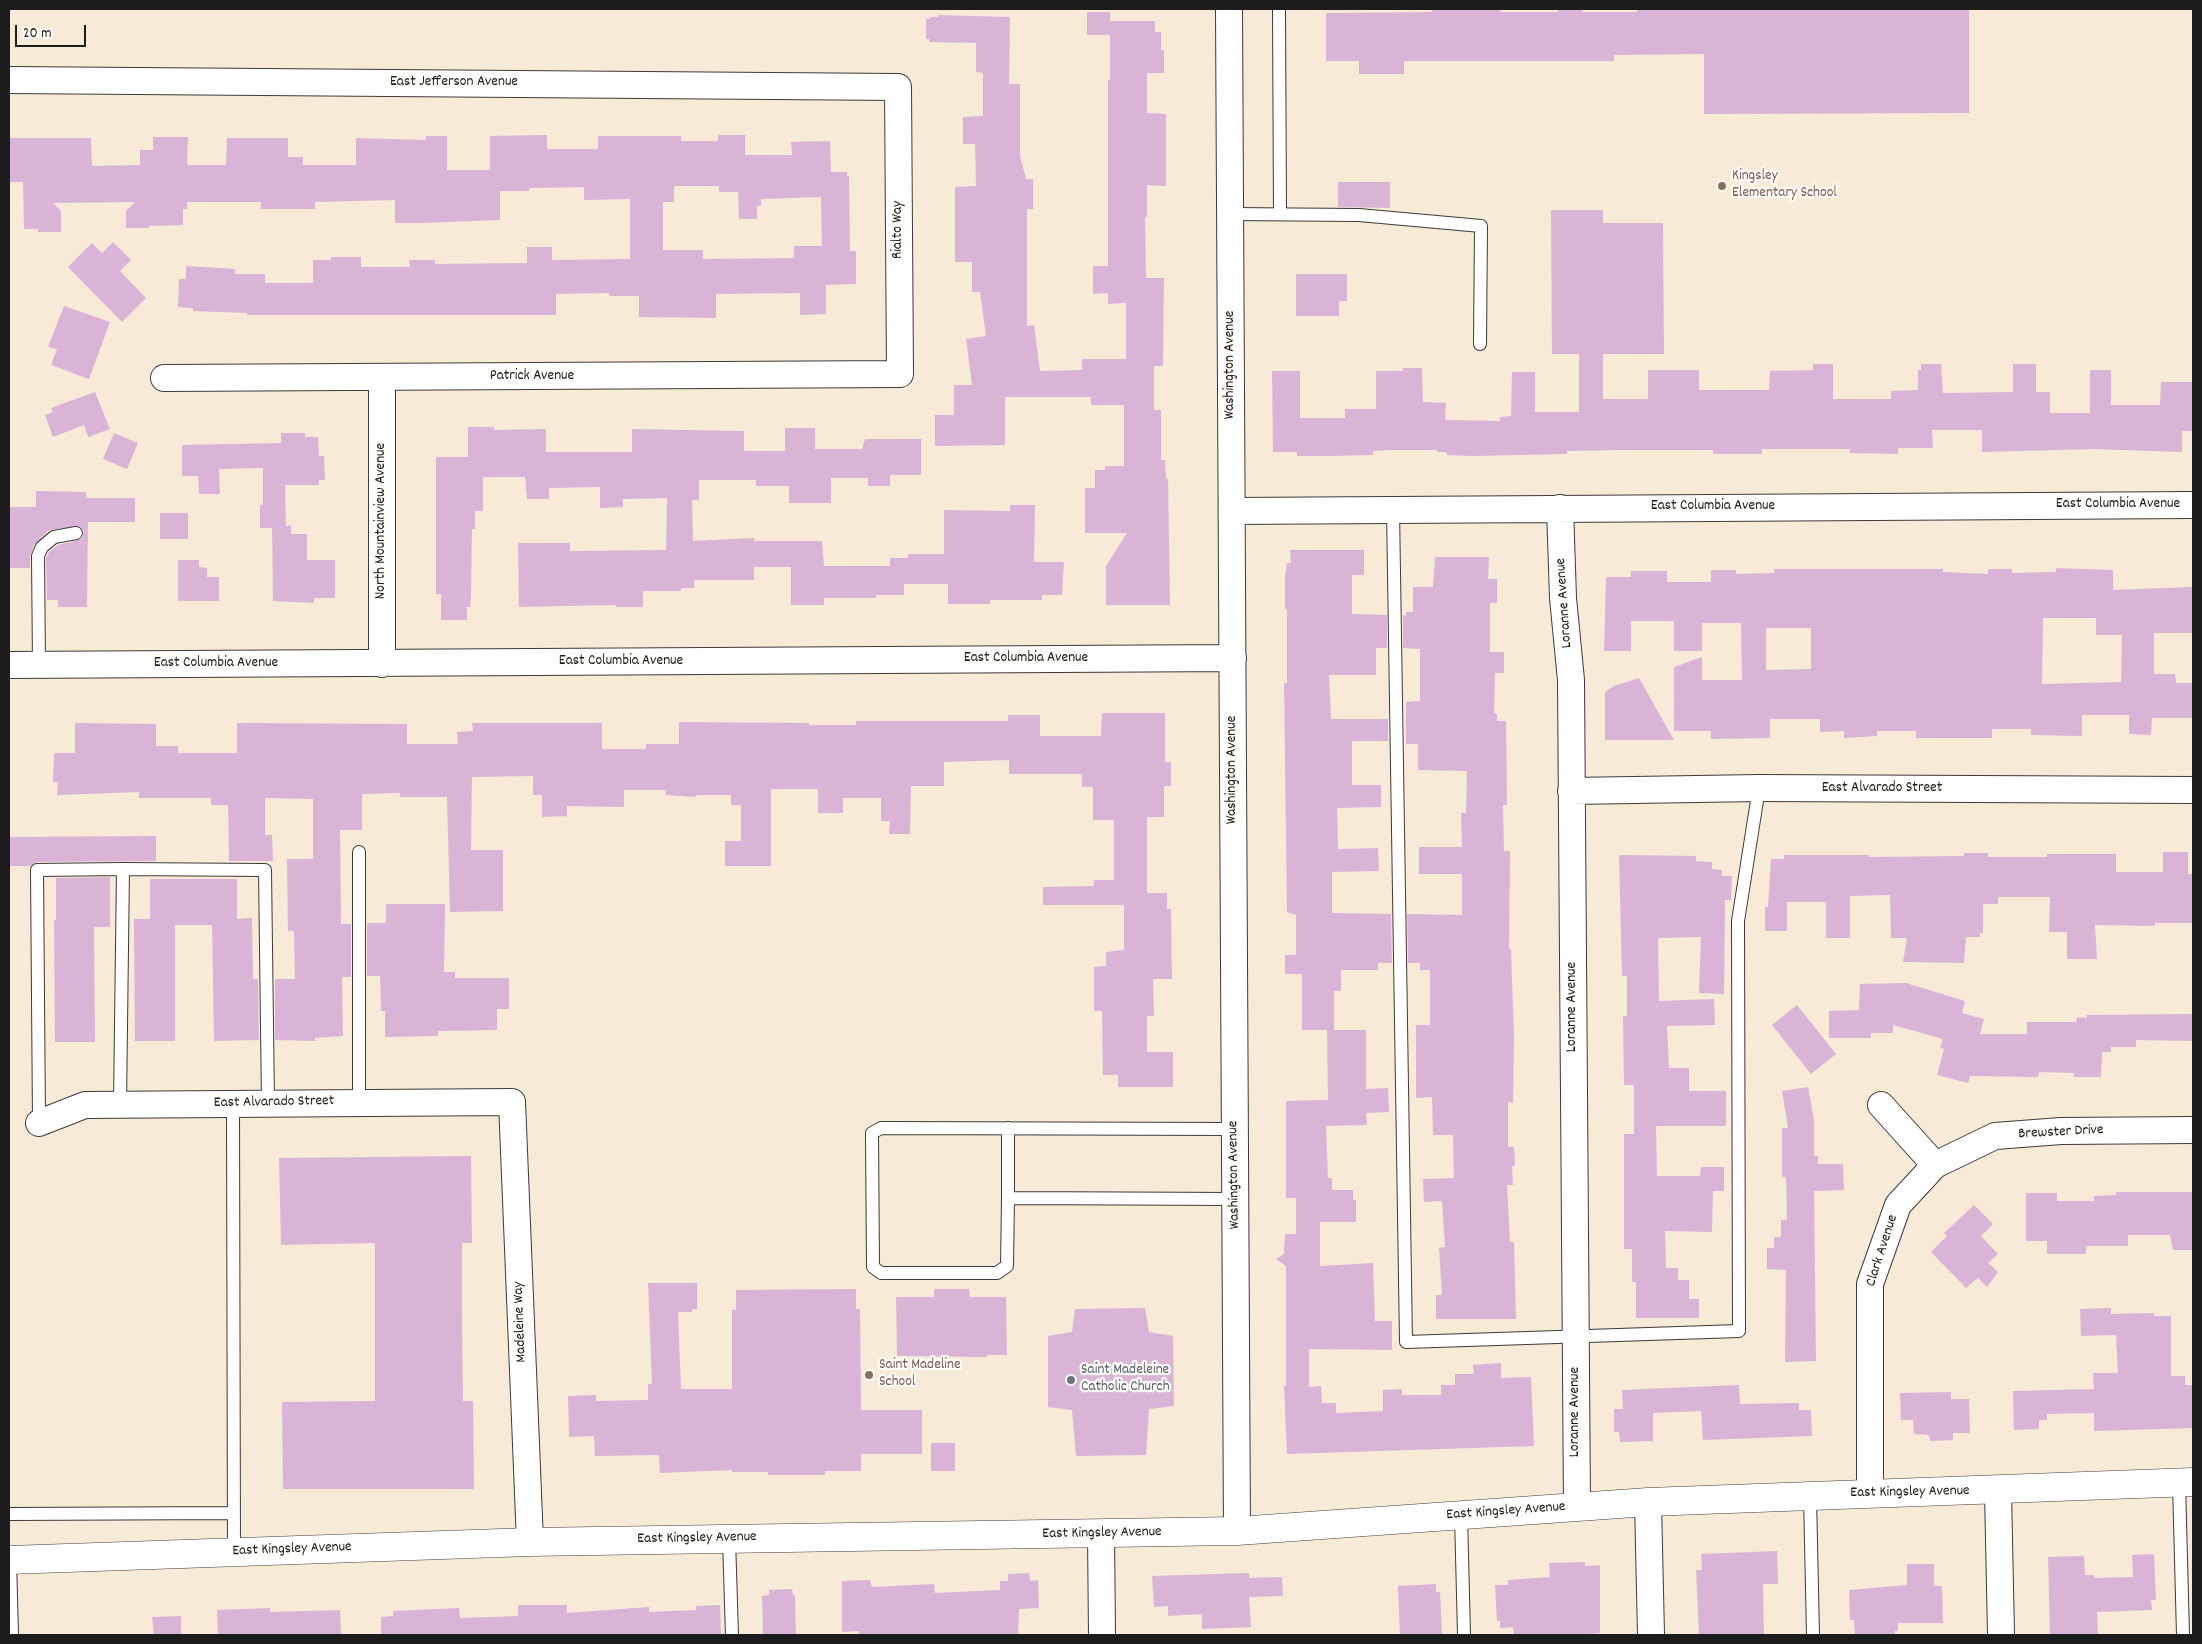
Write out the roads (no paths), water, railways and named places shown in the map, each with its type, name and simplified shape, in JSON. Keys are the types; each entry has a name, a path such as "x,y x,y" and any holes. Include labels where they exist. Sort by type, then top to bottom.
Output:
{"street":[{"name":"Washington Avenue","path":"1229,9 1237,1531"},
{"name":"East Jefferson Avenue","path":"9,80 898,87"},
{"name":"Rialto Way","path":"898,87 900,374"},
{"name":"Patrick Avenue","path":"164,378 900,374"},
{"name":"North Mountainview Avenue","path":"382,378 382,664"},
{"name":"East Columbia Avenue","path":"1232,511 2193,505"},
{"name":"Loranne Avenue","path":"1560,508 1563,598 1571,680 1577,1507"},
{"name":"East Columbia Avenue","path":"9,665 1232,658"},
{"name":"East Alvarado Street","path":"1571,791 1759,788 2193,790"},
{"name":"East Alvarado Street","path":"39,1123 85,1105 512,1102"},
{"name":"Madeleine Way","path":"512,1102 530,1542"},
{"path":"1881,1105 1935,1165"},
{"name":"Brewster Drive","path":"1935,1165 1995,1136 2061,1131 2193,1130"},
{"name":"Clark Avenue","path":"1870,1493 1870,1284 1898,1204 1935,1165"},
{"name":"East Kingsley Avenue","path":"9,1560 530,1542 1237,1531 1648,1502 2186,1483"},
{"path":"1998,1490 2001,1635"},
{"path":"1648,1502 1651,1635"},
{"path":"1101,1534 1102,1635"}],"lane":[{"path":"1279,9 1280,214"},
{"path":"1230,214 1359,215 1482,226 1480,344"},
{"path":"1393,509 1406,1342 1739,1331 1738,921 1759,788"},
{"path":"39,665 38,556 42,547 54,536 76,533"},
{"path":"359,852 359,1102"},
{"path":"120,1104 123,869"},
{"path":"39,1123 37,870 265,870 268,1103"},
{"path":"233,1103 234,1552"},
{"path":"1008,1128 1007,1266 998,1273 882,1273 872,1267 872,1133 881,1128 1008,1128 1235,1129"},
{"path":"1008,1198 1236,1199"},
{"path":"2183,1635 2186,1483"},
{"path":"1810,1496 1814,1635"},
{"path":"9,1514 234,1513"},
{"path":"1461,1515 1464,1635"},
{"path":"729,1539 732,1635"},
{"path":"9,1560 12,1635"}],"place":[{"name":"Kingsley Elementary School","path":"1722,186"},
{"name":"Saint Madeline School","path":"869,1375"},
{"name":"Saint Madeleine Catholic Church","path":"1071,1380"}]}
